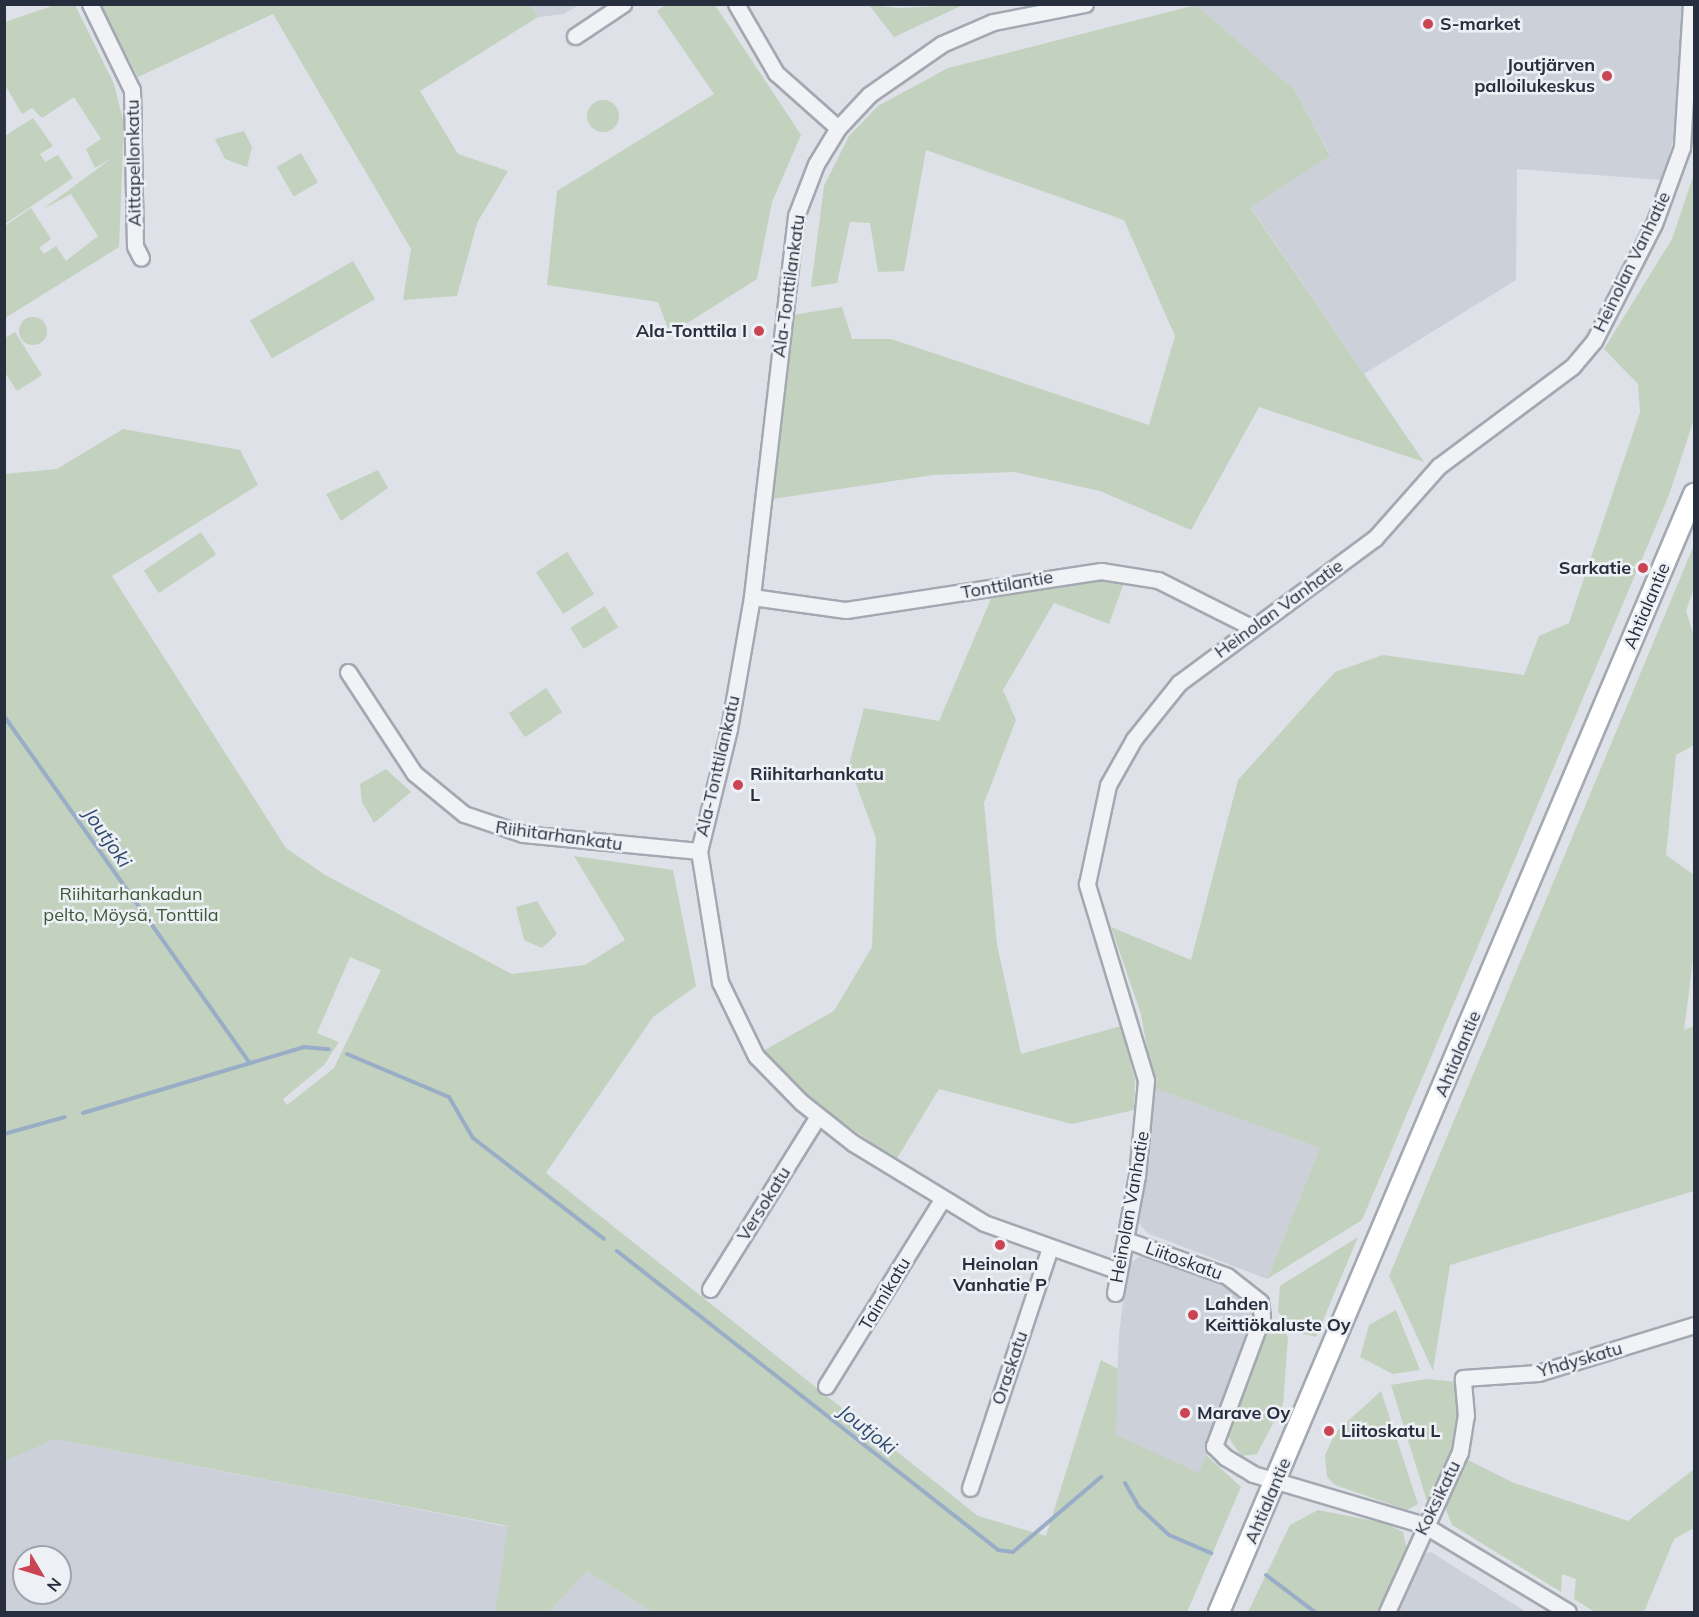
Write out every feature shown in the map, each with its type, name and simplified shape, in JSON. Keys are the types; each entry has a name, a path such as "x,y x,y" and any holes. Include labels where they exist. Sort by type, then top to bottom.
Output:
{"main road":[{"name":"Ahtialantie","path":"1219,1612 1695,494"}],"street":[{"name":"Aittapellonkatu","path":"90,4 132,90 135,246 141,258"},
{"path":"575,36 623,4"},
{"path":"736,4 776,73 838,128"},
{"name":"Ala-Tonttilankatu","path":"1085,4 993,22 942,44 902,68 838,128 816,164 796,216 752,597 729,729 699,851 720,982 756,1056 817,1118 942,1200 984,1223 1116,1270"},
{"name":"Heinolan Vanhatie","path":"1115,1293 1116,1270 1126,1240 1145,1118 1146,1080 1087,884 1108,785 1134,739 1179,683 1251,627 1375,538 1439,466 1572,367 1593,341 1654,224 1682,147 1691,4"},
{"name":"Tonttilantie","path":"752,597 846,610 1101,571 1158,580 1251,627"},
{"name":"Riihitarhankatu","path":"348,672 414,773 464,814 523,834 699,851"},
{"name":"Versokatu","path":"710,1289 817,1118"},
{"name":"Taimikatu","path":"826,1386 942,1200"},
{"name":"Liitoskatu","path":"1126,1240 1227,1276 1260,1302 1262,1317 1214,1446 1253,1474 1276,1481"},
{"name":"Oraskatu","path":"970,1488 1050,1248"},
{"name":"Yhdyskatu","path":"1463,1378 1538,1373 1695,1325"},
{"name":"Koksikatu","path":"1387,1612 1424,1525 1460,1452 1466,1416 1463,1378"},
{"path":"1276,1481 1424,1525 1568,1612"}],"shaded area":[{"path":"530,5 579,5 564,14 538,17"},
{"path":"1196,5 1686,5 1674,137 1662,180 1517,169 1516,280 1364,374 1250,206 1330,155 1294,89"},
{"path":"1154,1088 1320,1148 1267,1279 1147,1233 1137,1221"},
{"path":"1143,1254 1225,1283 1256,1308 1258,1319 1199,1474 1115,1435 1119,1334 1128,1265"},
{"path":"55,1439 509,1527 495,1612 5,1612 4,1461"},
{"path":"1431,1552 1526,1612 1398,1612 1423,1554"},
{"path":"587,1571 652,1612 549,1612"}],"green space":[{"path":"667,4 715,5 801,135 772,202 757,279 670,334 658,302 547,285 557,191 714,94 657,11"},
{"path":"55,5 75,5 114,84 124,124 119,247 5,318 5,226 31,208 51,239 39,248 44,254 56,246 66,261 98,236 71,194 43,209 112,158 95,168 86,149 101,139 74,97 42,118 32,108 22,114 5,85 5,22"},
{"path":"101,5 530,5 538,17 420,91 458,154 508,171 477,223 457,296 403,300 411,249 273,14 138,77"},
{"path":"869,5 899,8 963,5 894,37"},
{"path":"1196,5 1294,89 1330,156 1250,207 1424,462 1259,407 1191,530 1100,491 1015,472 933,475 772,499 793,315 842,307 852,339 891,339 1149,425 1175,336 1124,220 926,150 904,271 878,272 870,223 850,222 837,283 811,287 824,186 849,136 878,106 948,68"},
{"path":"603,100 614,105 619,116 614,127 603,132 592,127 587,116 592,105"},
{"path":"33,118 53,146 40,154 45,162 58,155 73,178 5,224 5,136"},
{"path":"244,131 252,147 247,167 225,159 215,139"},
{"path":"301,153 318,182 294,196 277,167"},
{"path":"1694,174 1694,419 1669,495 1362,1220 1267,1279 1320,1148 1154,1088 1141,1014 1111,927 1191,960 1238,780 1335,672 1383,655 1524,675 1539,636 1569,623 1640,412 1638,384 1604,349 1672,239"},
{"path":"353,261 375,299 272,359 250,320"},
{"path":"33,317 43,321 47,331 43,341 33,345 23,341 19,331 23,321"},
{"path":"15,332 42,375 17,391 4,371 5,338"},
{"name":"Riihitarhankadun pelto, Möysä, Tonttila","path":"123,429 240,450 258,485 112,576 286,848 325,875 512,974 585,965 625,940 574,856 673,870 696,986 653,1017 546,1173 978,1516 1046,1536 1101,1360 1118,1369 1116,1435 1199,1473 1206,1455 1241,1487 1187,1612 652,1612 587,1571 549,1612 495,1612 508,1526 55,1439 5,1461 5,474 57,469","holes":["350,957 381,970 334,1068 287,1105 283,1099 324,1065 339,1042 317,1033"]},
{"path":"378,470 388,488 341,521 326,494"},
{"path":"201,532 216,554 159,593 144,571"},
{"path":"1694,545 1694,588 1686,611 1694,636 1694,745 1676,755 1666,855 1694,875 1694,952 1684,1030 1694,1026 1694,1191 1450,1265 1433,1371 1389,1276"},
{"path":"567,552 594,594 563,614 536,572"},
{"path":"1102,578 1124,583 1109,624 1054,603 1003,690 1016,720 984,803 997,945 1021,1054 1121,1026 1135,1080 1134,1110 1072,1124 939,1089 896,1160 800,1092 763,1051 834,1011 872,947 876,838 849,765 864,708 939,721 993,594"},
{"path":"605,606 618,627 583,649 570,628"},
{"path":"546,688 562,712 525,737 509,713"},
{"path":"386,769 411,792 374,823 362,802 360,784"},
{"path":"537,901 557,934 542,948 524,940 516,907"},
{"path":"1358,1237 1316,1337 1294,1331 1278,1312 1280,1286"},
{"path":"1396,1310 1420,1370 1393,1374 1360,1357 1369,1325"},
{"path":"1270,1316 1288,1337 1283,1404 1257,1454 1241,1456 1225,1432"},
{"path":"1427,1379 1458,1382 1460,1417 1455,1453 1435,1497 1427,1501 1391,1385"},
{"path":"1381,1391 1418,1504 1407,1510 1335,1485 1327,1477 1325,1455 1335,1433"},
{"path":"1466,1459 1514,1483 1628,1521 1694,1469 1694,1528 1674,1539 1644,1612 1595,1612 1574,1599 1576,1579 1562,1574 1561,1592 1452,1525 1443,1502"},
{"path":"1318,1510 1384,1523 1403,1532 1407,1550 1380,1612 1248,1612 1290,1525"}],"waterway":[{"name":"Joutjoki","path":"4,716 250,1063"},
{"name":"Joutjoki","path":"83,1113 304,1047 329,1049"},
{"name":"Joutjoki","path":"347,1054 449,1097 473,1138 604,1239"},
{"name":"Joutjoki","path":"4,1134 65,1117"},
{"name":"Joutjoki","path":"617,1251 998,1550 1013,1552 1101,1477"},
{"name":"Joutjoki","path":"1125,1483 1139,1507 1169,1535 1211,1553"},
{"name":"Joutjoki","path":"1266,1575 1315,1612"}],"place":[{"name":"S-market","path":"1428,24"},
{"name":"Joutjärven palloilukeskus","path":"1607,76"},
{"name":"Ala-Tonttila I","path":"759,331"},
{"name":"Sarkatie","path":"1643,568"},
{"name":"Riihitarhankatu L","path":"738,785"},
{"name":"Heinolan Vanhatie P","path":"1000,1245"},
{"name":"Lahden Keittiökaluste Oy","path":"1193,1315"},
{"name":"Marave Oy","path":"1185,1413"},
{"name":"Liitoskatu L","path":"1329,1431"}]}
